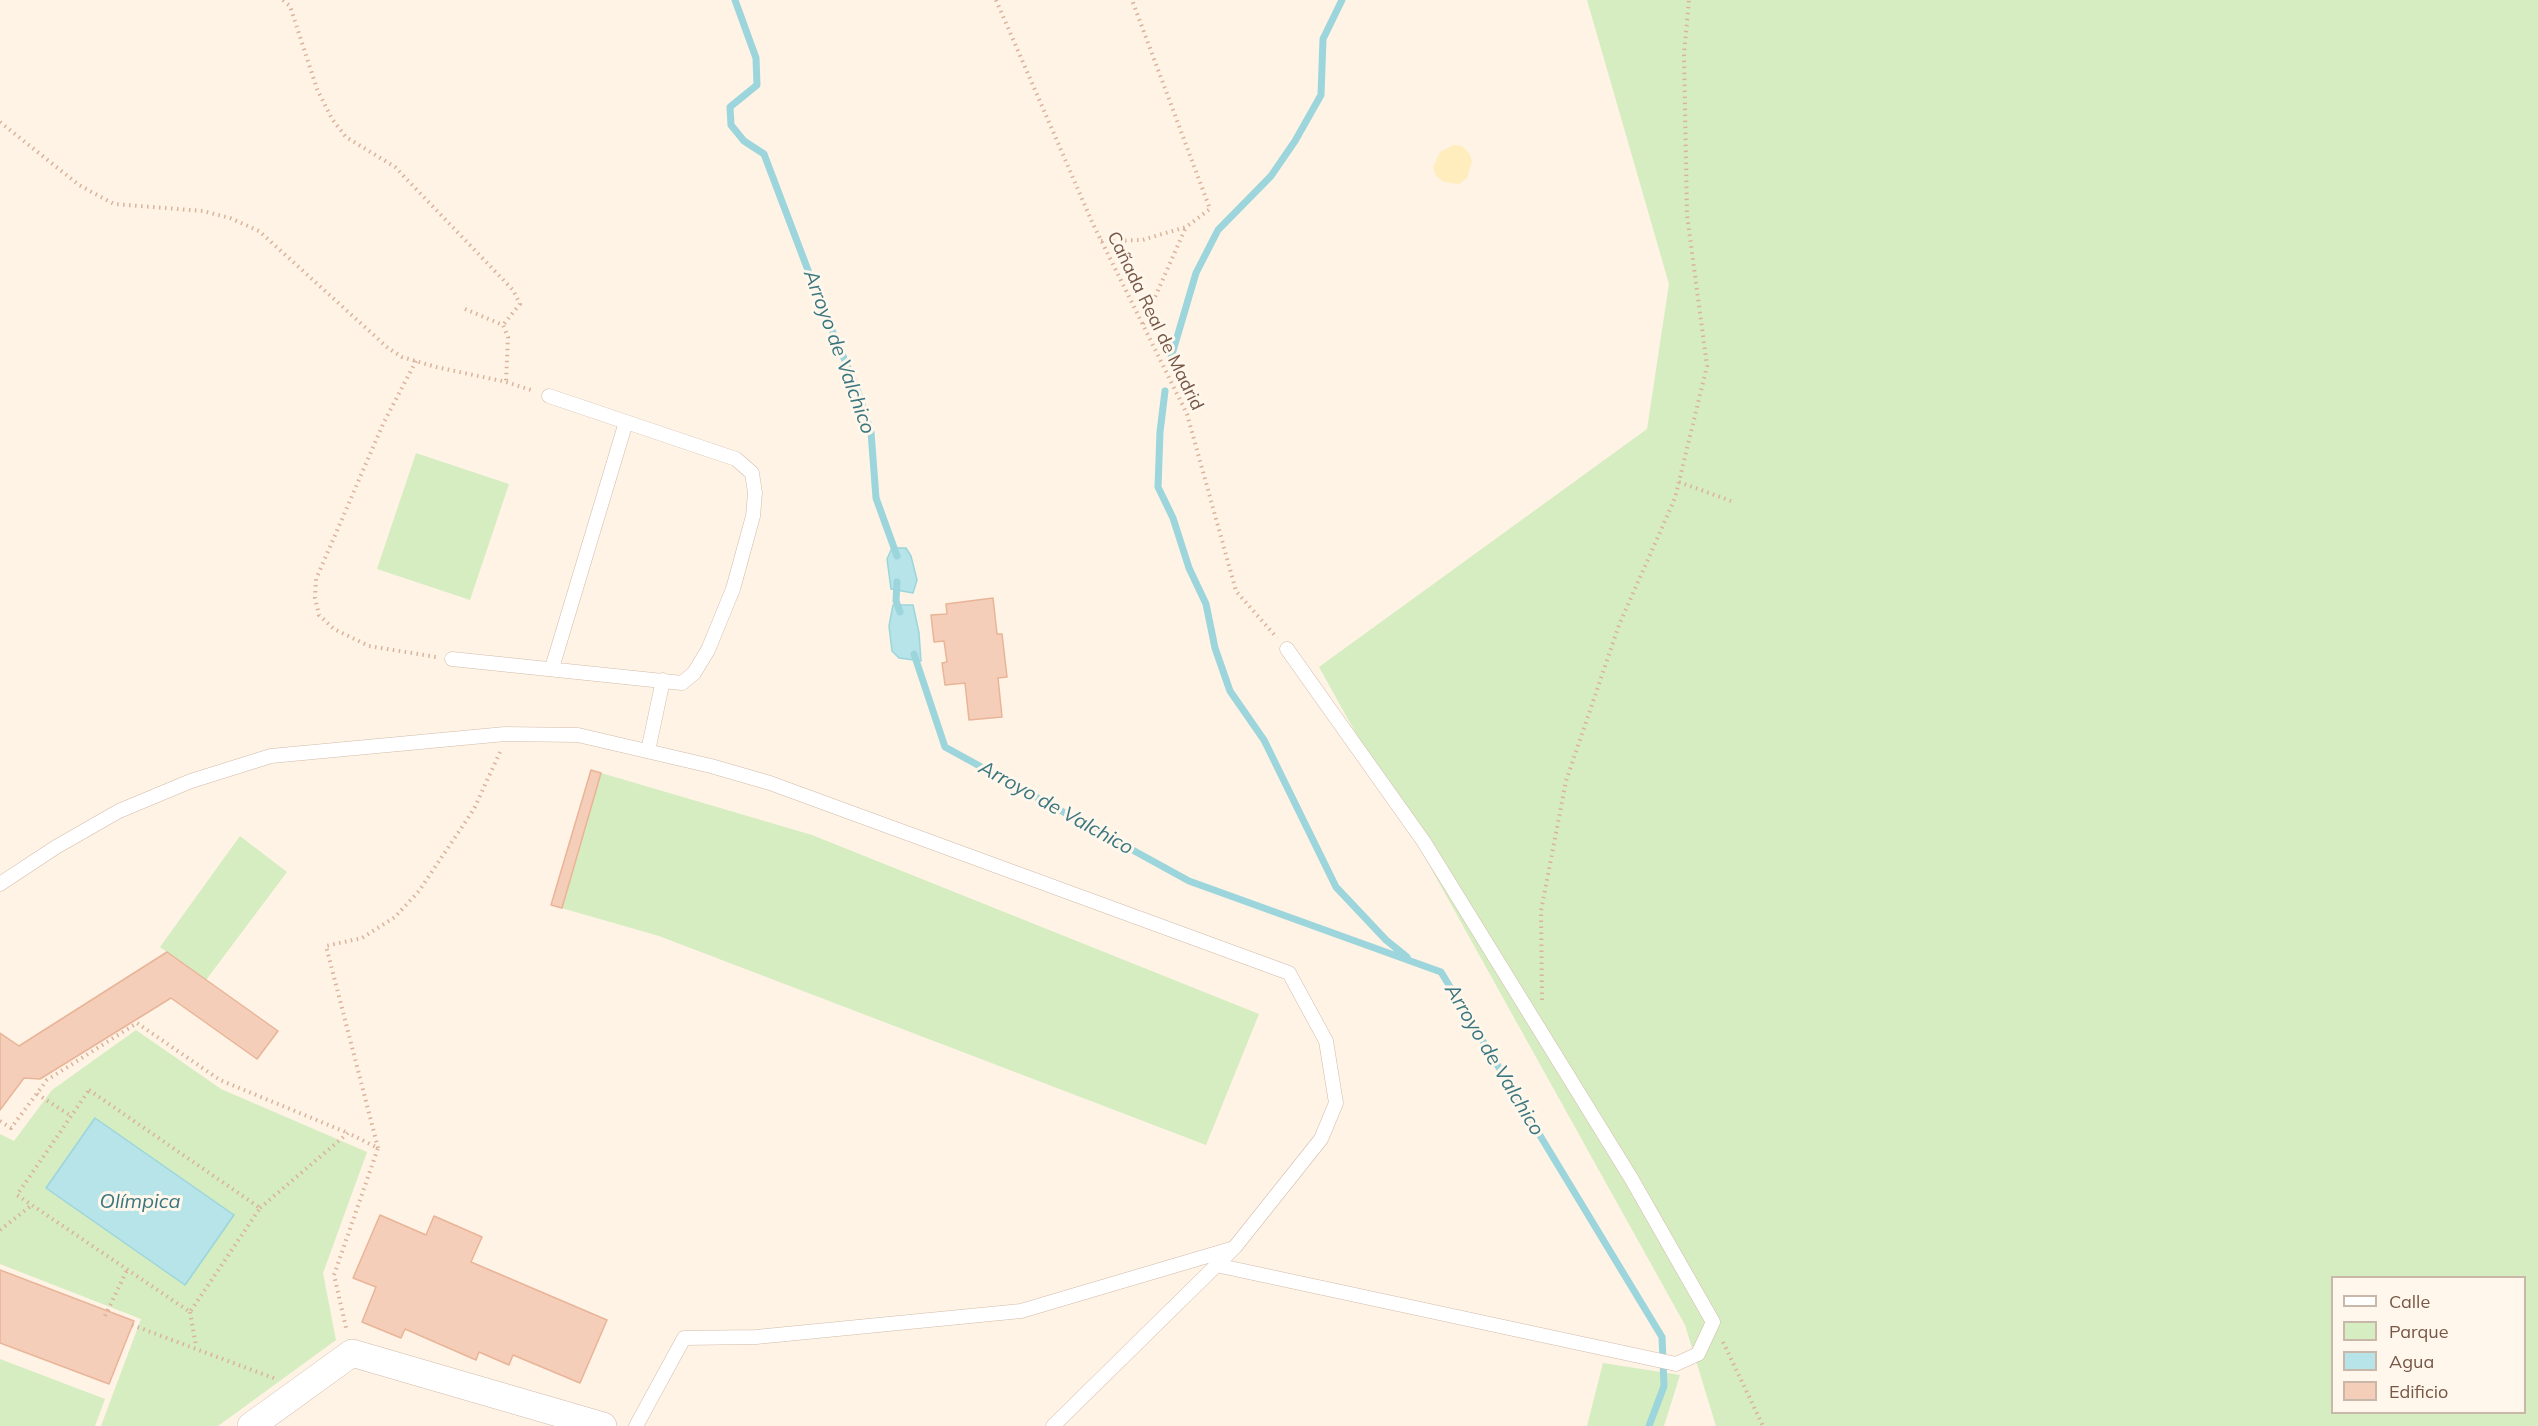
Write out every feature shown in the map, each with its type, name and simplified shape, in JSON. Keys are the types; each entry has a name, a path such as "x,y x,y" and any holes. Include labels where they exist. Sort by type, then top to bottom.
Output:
{"street":[{"path":"251,1426 352,1353 603,1426"}],"lane":[{"path":"452,660 552,668 682,683 694,673 708,650 733,589 753,516 755,493 752,473 736,459 549,396"},
{"path":"552,668 626,422"},
{"path":"1216,1265 1676,1364 1698,1354 1713,1323 1631,1178 1424,842 1287,650"},
{"path":"648,751 663,680"},
{"path":"0,884 56,847 119,811 191,781 271,756 505,734 578,735 770,783 1289,973 1326,1041 1336,1103 1322,1139 1235,1247 1053,1426"},
{"path":"636,1426 684,1338 756,1337 1021,1311 1235,1247"}],"path":[{"path":"283,0 290,6 317,89 332,119 346,137 395,167 513,290 520,304 503,325"},
{"name":"Cañada Real de Madrid","path":"996,0 1101,241 1186,414 1236,591 1287,650"},
{"path":"1101,241 1142,240 1186,227 1210,209 1132,0"},
{"path":"1544,1039 1541,911 1566,781 1619,626 1675,498 1707,366 1687,215 1684,54 1689,0"},
{"path":"0,122 79,185 114,204 202,211 230,218 258,231 388,348 402,357 506,382 549,396"},
{"path":"1142,325 1186,227"},
{"path":"465,309 503,325 508,337 506,382"},
{"path":"416,361 384,422 316,579 315,598 319,615 334,629 369,646 452,660"},
{"path":"1679,482 1731,501"},
{"path":"352,1353 334,1275 378,1148 326,946 362,938 395,917 419,891 474,809 496,763 505,734"},
{"path":"0,1121 11,1128 47,1080 137,1023 220,1080 348,1133 378,1148"},
{"path":"197,1347 190,1312 17,1195 89,1090 260,1208"},
{"path":"37,1094 71,1116"},
{"path":"190,1312 260,1208 348,1133"},
{"path":"0,1230 32,1205"},
{"path":"105,1316 127,1270"},
{"path":"1713,1323 1763,1426"},
{"path":"132,1324 302,1389"}],"green space":[{"path":"1587,0 2538,0 2538,1426 1716,1426 1685,1325 1319,667 1647,429 1669,284"},
{"path":"416,453 509,484 470,600 377,569"},
{"path":"591,770 812,835 1259,1014 1206,1145 659,936 551,905"},
{"path":"240,836 287,872 206,980 160,947"},
{"path":"136,1030 221,1089 367,1152 323,1273 336,1340 218,1426 101,1426 141,1319 0,1264 0,1134 14,1141 52,1090"},
{"path":"0,1359 105,1399 95,1426 0,1426"},
{"path":"1603,1363 1680,1375 1664,1426 1587,1426"}],"sand":[{"path":"1453,145 1462,146 1469,153 1472,161 1467,178 1459,184 1444,182 1436,176 1433,167 1440,152"}],"water":[{"path":"892,548 906,548 911,556 917,580 913,593 891,589 887,559"},
{"path":"893,605 913,605 919,633 921,661 899,658 892,651 889,626"},
{"name":"Olímpica","path":"95,1118 234,1215 185,1285 46,1188"}],"building":[{"path":"993,598 997,634 1002,634 1007,677 998,678 1002,717 969,720 965,683 945,685 942,663 947,662 944,641 934,642 931,615 947,614 946,604"},
{"path":"591,770 601,773 562,908 551,905"},
{"path":"167,952 278,1031 257,1059 171,998 40,1079 24,1078 0,1110 0,1033 19,1046"},
{"path":"380,1215 426,1235 434,1216 482,1237 471,1262 607,1320 580,1383 513,1355 509,1365 479,1352 476,1360 405,1329 401,1338 362,1322 376,1287 353,1278"},
{"path":"0,1270 134,1321 109,1384 0,1343"}],"waterway":[{"name":"Arroyo de Valchico","path":"735,0 756,58 757,85 730,107 731,125 744,141 764,154 820,302 857,389 871,432 876,498 897,556"},
{"path":"1170,361 1196,273 1218,230 1271,176 1295,141 1321,95 1323,39 1342,0"},
{"path":"1165,391 1160,432 1158,487 1173,518 1189,568 1206,604 1215,648 1230,691 1264,740 1336,887 1386,940 1407,957"},
{"name":"Arroyo de Valchico","path":"897,582 896,601 900,612"},
{"name":"Arroyo de Valchico","path":"914,654 945,747 1189,881 1441,972 1662,1337 1664,1386 1649,1426"}]}
